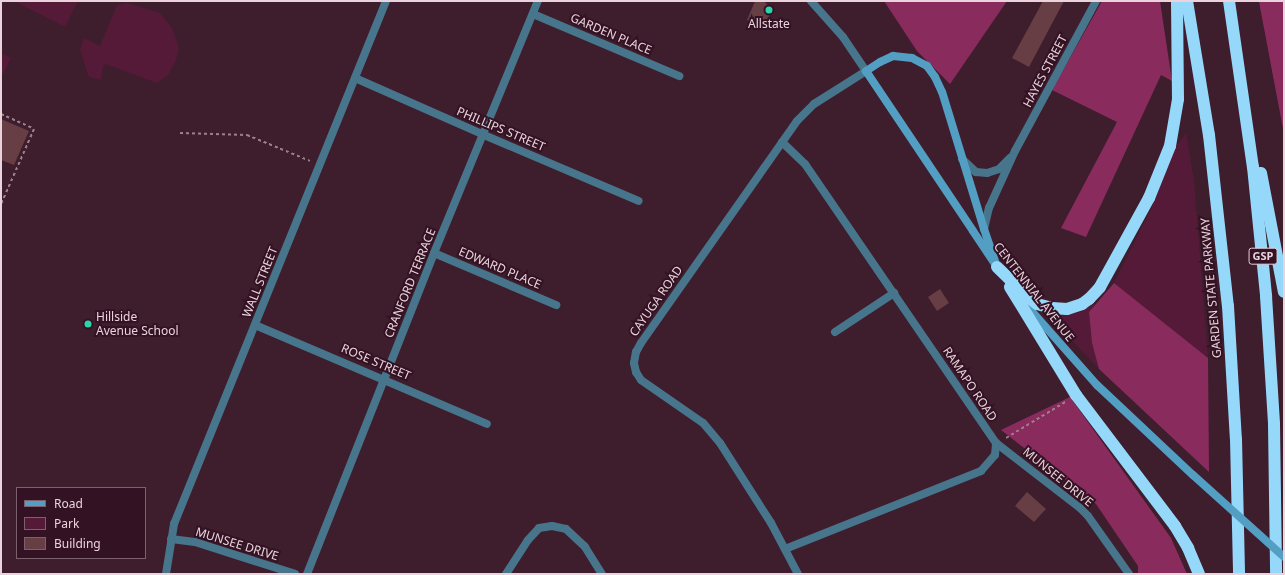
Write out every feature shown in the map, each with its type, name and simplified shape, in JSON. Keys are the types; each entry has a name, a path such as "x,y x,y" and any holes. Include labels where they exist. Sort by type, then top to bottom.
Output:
{"highway":[{"path":"998,267 1029,298 1037,304 1052,308 1067,309 1082,304 1100,287 1149,198 1170,146 1178,99 1177,1"},
{"name":"GARDEN STATE PARKWAY","path":"1188,1 1214,179 1228,306 1236,439 1239,574"},
{"name":"GSP","path":"1229,1 1254,167 1266,296 1274,432 1276,574"},
{"path":"1235,34 1284,292"},
{"path":"998,267 1076,395 1175,526 1188,548 1199,574"}],"main road":[{"path":"866,71 886,58 900,56 912,58 927,66 935,77 942,92 984,229 998,267"},
{"name":"CENTENNIAL AVENUE","path":"866,71 998,267 1038,320 1097,385 1193,475 1284,557"}],"street":[{"name":"WALL STREET","path":"166,574 171,539 176,518 321,165 386,1"},
{"name":"CRANFORD TERRACE","path":"307,574 386,379 434,253 534,14 538,1"},
{"name":"CENTENNIAL AVENUE","path":"811,1 834,26 866,71"},
{"name":"HAYES STREET","path":"984,229 989,208 1015,151 1096,1"},
{"name":"GARDEN PLACE","path":"534,14 679,76"},
{"name":"CAYUGA ROAD","path":"798,574 785,549 720,443 703,423 641,380 636,372 634,363 636,352 641,343 782,142 807,110 866,71"},
{"name":"PHILLIPS STREET","path":"355,78 484,135 639,200"},
{"name":"RAMAPO ROAD","path":"782,142 805,164 996,443"},
{"name":"HAYES STREET","path":"962,158 976,172 987,173 999,169 1015,151"},
{"name":"EDWARD PLACE","path":"434,253 556,305"},
{"path":"835,332 894,293"},
{"name":"ROSE STREET","path":"255,325 386,379 487,424"},
{"path":"785,549 980,471 995,455 996,443"},
{"name":"MUNSEE DRIVE","path":"996,443 1080,508 1088,516 1129,574"},
{"path":"506,574 534,533 539,528 552,526 566,530 585,547 602,574"},
{"name":"MUNSEE DRIVE","path":"171,539 195,542 295,574"}],"path":[{"path":"1,114 34,129 1,204"},
{"path":"180,133 246,135 321,165"},
{"path":"996,443 1024,428 1066,401"}],"green space":[{"path":"14,1 78,1 65,27"},
{"path":"127,3 160,13 172,28 179,48 176,60 168,75 157,83 106,64 103,66 101,80 89,77 80,50 84,38 100,46 117,5"},
{"path":"1,53 11,58 3,74 1,75"},
{"path":"1186,133 1194,180 1208,358 1114,283 1153,205 1175,148"},
{"path":"1093,304 1095,305 1089,312 1092,343 1099,369 1050,317 1050,313 1072,314 1082,311"}],"shaded area":[{"path":"884,1 1007,1 950,84 917,51"},
{"path":"1102,1 1160,1 1172,81 1161,75 1086,237 1061,228 1117,122 1052,90"},
{"path":"1259,1 1284,1 1284,134 1260,7"},
{"path":"1114,283 1208,358 1209,472 1099,369 1092,343 1089,312"},
{"path":"1070,397 1171,538 1187,574 1138,574 1138,566 1096,504 1001,430"}],"building":[{"path":"755,1 764,1 773,11 761,27 747,20"},
{"path":"1043,1 1064,1 1029,67 1012,58"},
{"path":"1,119 29,131 14,165 1,160"},
{"path":"940,289 949,303 937,311 928,297"},
{"path":"1027,492 1046,509 1034,522 1015,506"}],"place":[{"name":"Allstate","path":"769,10"},
{"name":"Hillside Avenue School","path":"88,324"}]}
